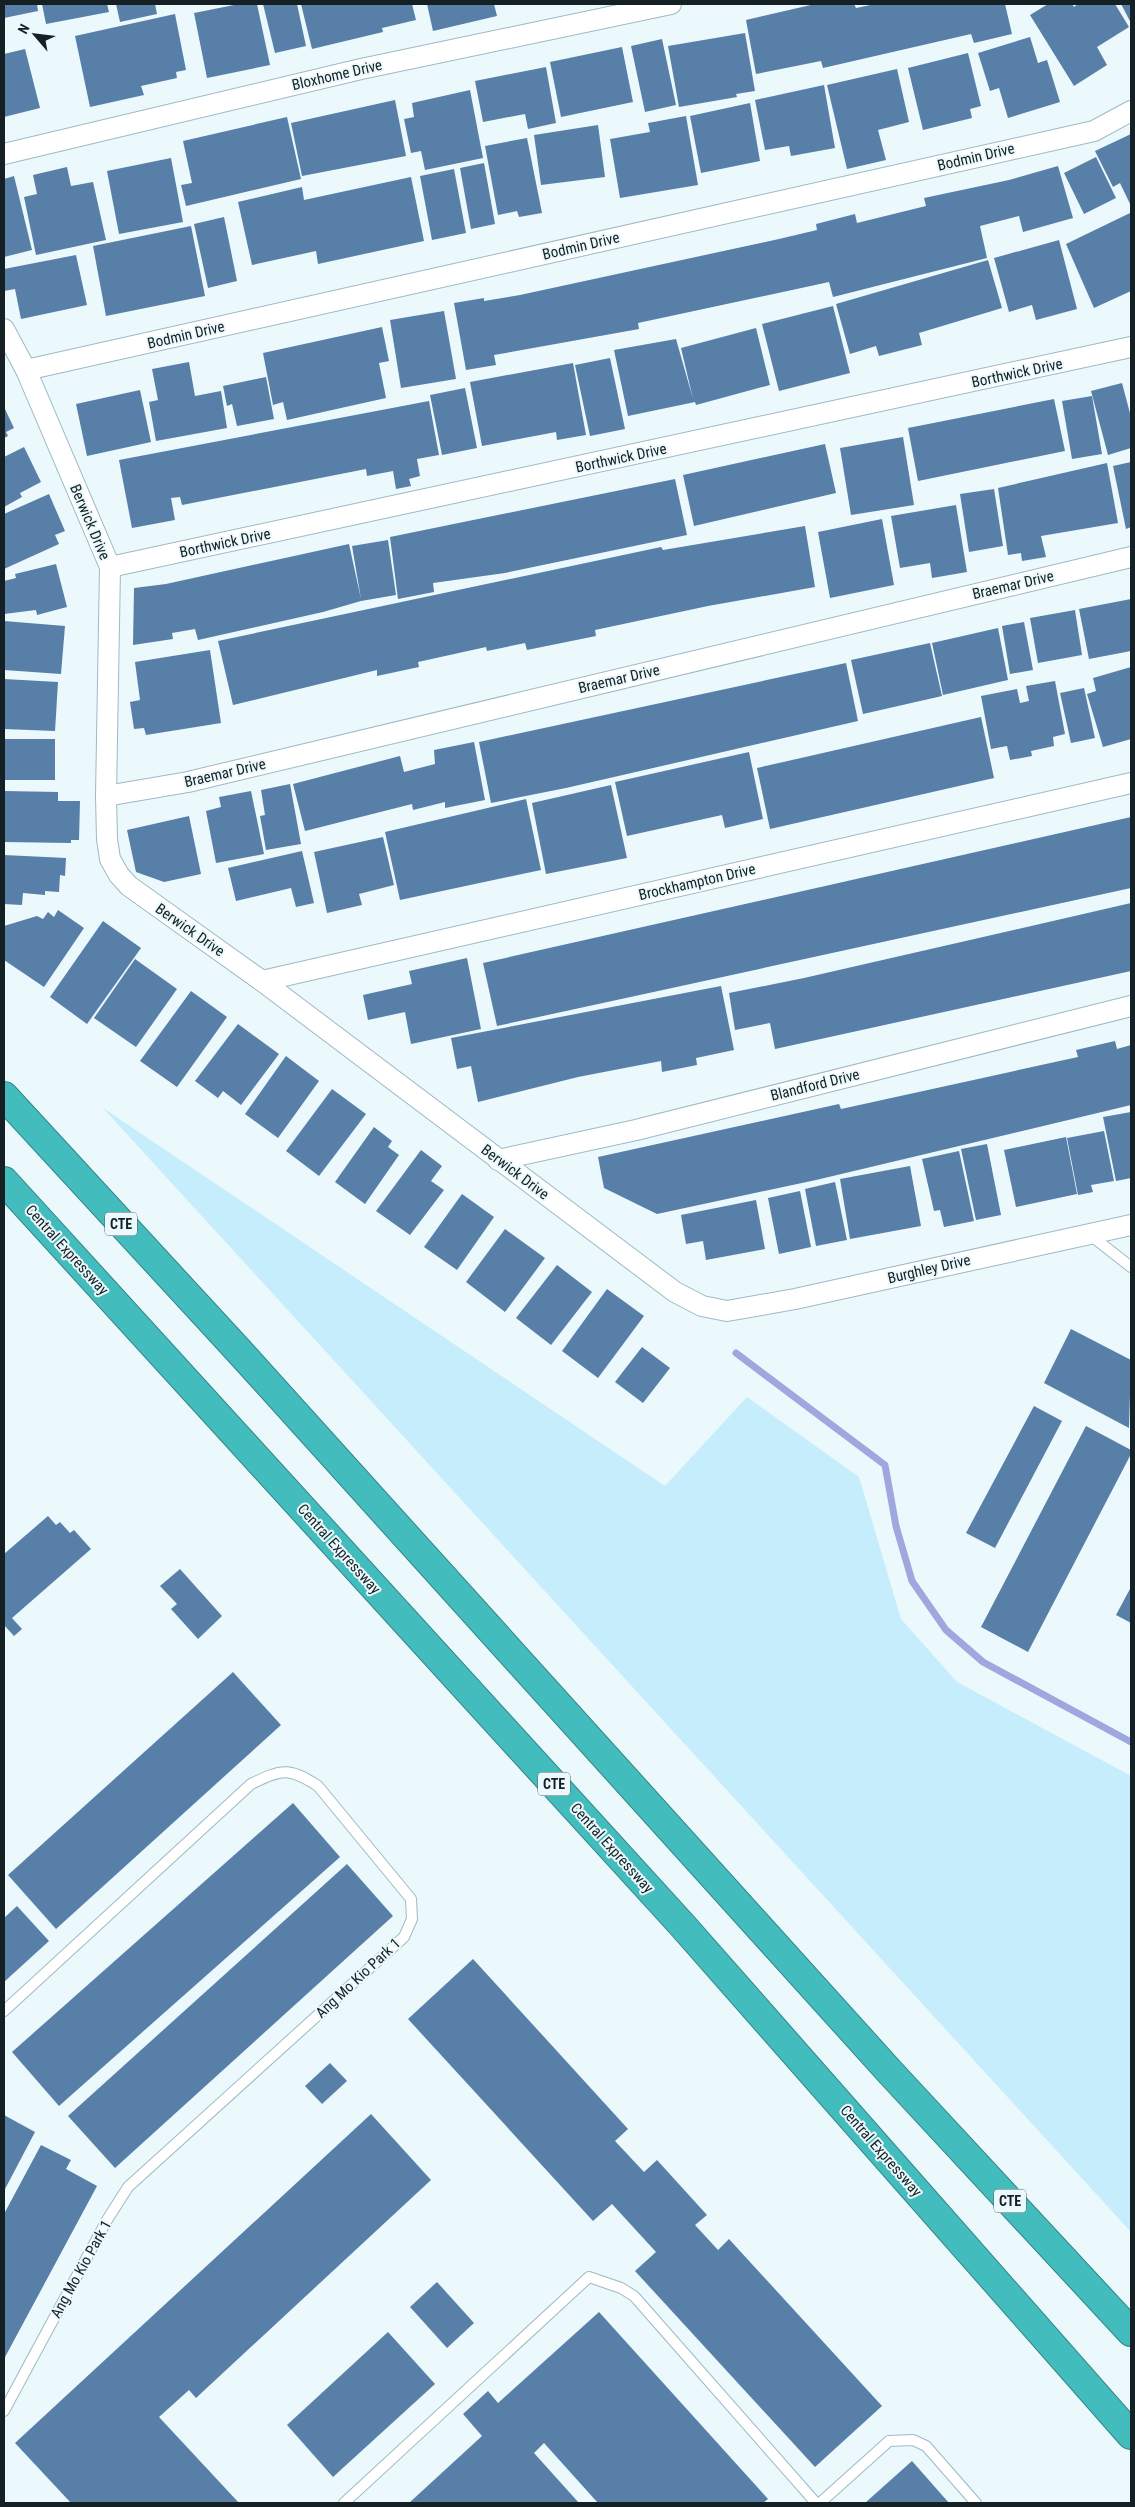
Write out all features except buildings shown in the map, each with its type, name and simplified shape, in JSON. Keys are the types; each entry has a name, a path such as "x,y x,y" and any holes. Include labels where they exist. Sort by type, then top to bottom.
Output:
{"highway":[{"name":"CTE","path":"4,1096 238,1350 882,2064 1131,2332"},
{"name":"Central Expressway","path":"4,1181 676,1919 1131,2435"}],"street":[{"name":"Bloxhome Drive","path":"4,154 361,69 671,4"},
{"name":"Bodmin Drive","path":"26,370 1094,131 1131,111"},
{"name":"Berwick Drive","path":"4,329 26,370 110,567 106,796 110,858 119,875 129,886 262,981 675,1292 702,1306 727,1311"},
{"name":"Borthwick Drive","path":"110,567 1131,347"},
{"name":"Braemar Drive","path":"106,796 188,782 1131,557"},
{"name":"Brockhampton Drive","path":"262,981 1131,783"},
{"name":"Blandford Drive","path":"498,1160 636,1130 1131,1006"},
{"name":"Burghley Drive","path":"727,1311 795,1299 1131,1225"}],"lane":[{"path":"1088,1234 1131,1268"},
{"name":"Ang Mo Kio Park 1","path":"4,2011 251,1784 276,1772 298,1773 318,1786 411,1899 412,1920 404,1937 128,2187 107,2220 4,2410"},
{"path":"344,2503 589,2277 621,2288 634,2296 816,2503"},
{"path":"820,2503 889,2442 913,2440 926,2446 976,2503"}],"shaded area":[{"path":"103,1108 665,1486 747,1397 859,1477 901,1619 957,1682 1131,1776 1131,2232"}],"waterway":[{"path":"736,1353 885,1465 896,1526 912,1581 946,1630 983,1662 1131,1742"}]}
